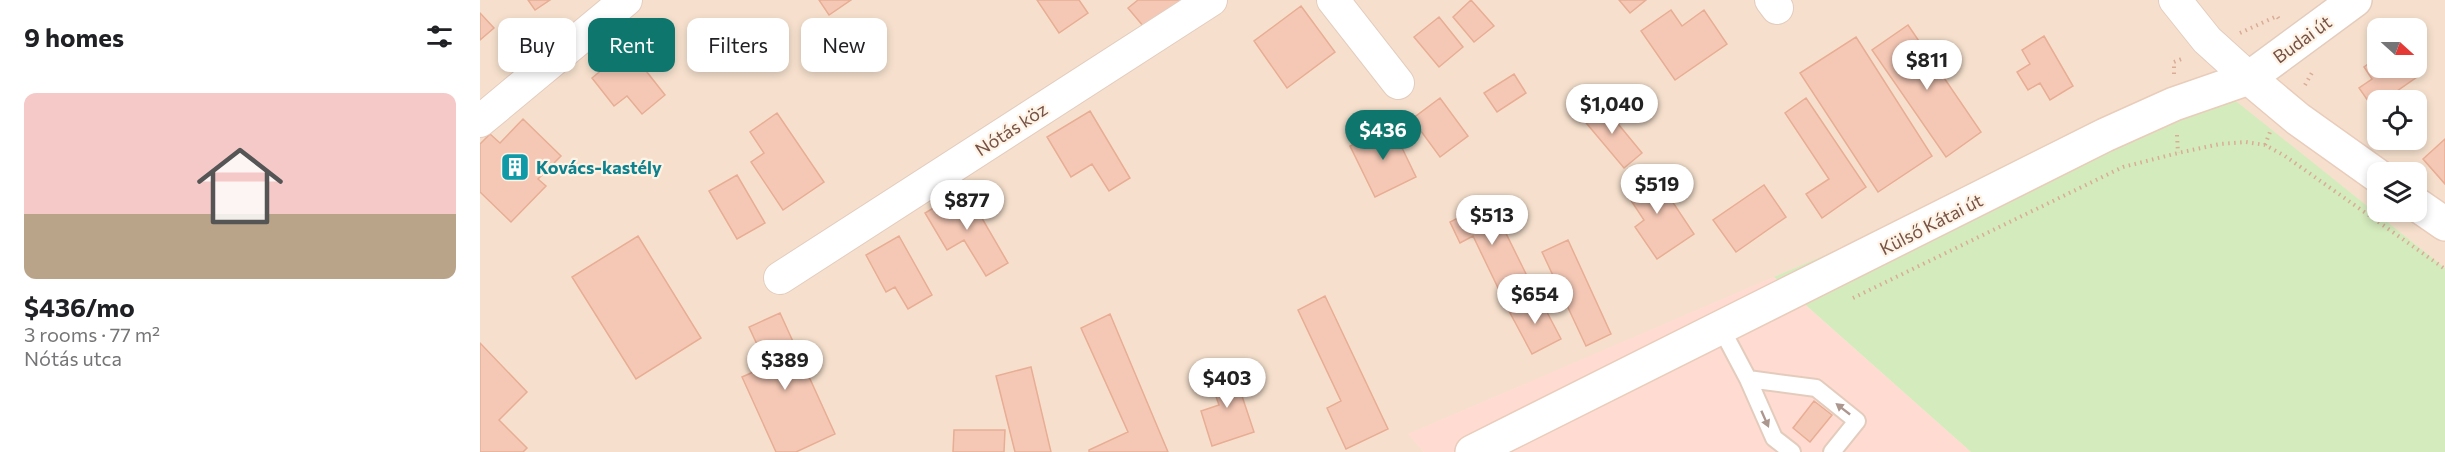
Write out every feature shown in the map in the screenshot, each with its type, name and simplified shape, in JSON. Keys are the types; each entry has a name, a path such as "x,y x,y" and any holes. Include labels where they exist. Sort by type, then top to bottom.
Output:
{"main road":[{"name":"Budai út","path":"2249,78 2355,0"},
{"path":"2249,78 2298,119 2367,168"},
{"name":"Külső Kátai út","path":"1472,452 2105,135 2174,104 2249,78"},
{"path":"2427,212 2445,225"}],"street":[{"path":"480,121 626,0"},
{"name":"Nótás köz","path":"780,278 1211,0"},
{"path":"1333,0 1398,83"},
{"path":"2175,0 2207,40 2249,78"}],"lane":[{"path":"1721,328 1748,379 1774,438 1792,452"},
{"path":"1748,379 1816,388 1857,421 1832,452"}],"path":[{"path":"1843,303 2123,167 2220,144 2246,142 2265,145 2284,156 2445,268"}],"shaded area":[{"path":"480,0 2445,0 2445,268 2387,222 2427,222 2427,162 2367,162 2367,206 2207,79 1989,185 1409,434 1424,452 480,452"},
{"path":"1774,277 1971,452 1424,452 1408,434"}],"green space":[{"path":"2207,78 2367,206 2367,222 2387,222 2445,268 2445,452 1971,452 1774,277 1989,185"}],"building":[{"path":"528,0 550,0 535,10"},
{"path":"819,0 851,0 829,15"},
{"path":"1037,0 1079,0 1088,13 1059,33"},
{"path":"1138,0 1181,0 1184,3 1149,33 1128,8"},
{"path":"1471,0 1494,26 1474,42 1453,17"},
{"path":"1619,0 1646,0 1630,13"},
{"path":"1301,6 1335,52 1287,88 1254,41"},
{"path":"1671,10 1682,26 1704,10 1727,44 1675,80 1641,31"},
{"path":"480,13 494,28 480,40"},
{"path":"1439,17 1463,47 1439,67 1414,37"},
{"path":"1908,25 1981,132 1946,157 1872,50"},
{"path":"2044,36 2073,86 2050,100 2040,83 2028,90 2017,72 2030,64 2022,50"},
{"path":"1856,37 1932,156 1878,192 1800,73"},
{"path":"599,72 647,72 665,95 642,114 627,96 614,106 592,78"},
{"path":"1514,74 1526,93 1497,112 1484,93"},
{"path":"2416,78 2398,90 2367,90 2367,99 2359,88 2372,79"},
{"path":"1440,98 1468,136 1440,157 1412,119"},
{"path":"1806,98 1866,187 1822,218 1806,194 1829,179 1785,113"},
{"path":"1600,102 1642,153 1624,168 1582,118"},
{"path":"1090,111 1130,178 1109,191 1092,164 1071,177 1047,137"},
{"path":"777,113 824,182 783,210 751,162 764,153 750,132"},
{"name":"Kovács-kastély","path":"523,119 561,156 538,179 546,186 511,222 480,192 480,144 490,134 500,143"},
{"path":"1391,125 1416,177 1375,197 1350,146"},
{"path":"2445,139 2445,184 2427,162 2423,159"},
{"path":"1650,168 1694,234 1657,259 1635,227 1644,220 1622,187"},
{"path":"737,175 765,223 737,239 709,191"},
{"path":"1764,185 1786,217 1736,252 1713,220"},
{"path":"965,189 1008,263 986,276 964,240 947,250 925,213"},
{"path":"1490,201 1529,280 1501,294 1473,236 1460,243 1450,222"},
{"path":"638,236 701,338 636,379 572,277"},
{"path":"899,236 932,295 908,309 895,287 886,292 866,255"},
{"path":"1568,240 1611,334 1586,346 1542,252"},
{"path":"1538,295 1561,339 1532,354 1509,311"},
{"path":"1325,296 1388,429 1346,449 1327,408 1341,401 1298,310"},
{"path":"780,313 835,434 796,452 776,452 742,377 767,366 749,327"},
{"path":"1110,314 1168,452 1089,452 1128,432 1081,328"},
{"path":"480,343 527,392 499,420 527,448 523,452 480,452"},
{"path":"1232,366 1254,432 1212,446 1201,411 1219,405 1208,374"},
{"path":"1031,367 1051,452 1015,452 996,376"},
{"path":"1814,401 1832,415 1810,442 1793,428"},
{"path":"954,430 1005,430 1004,452 953,452"}],"place":[{"name":"Kovács-kastély","path":"515,167"}]}
